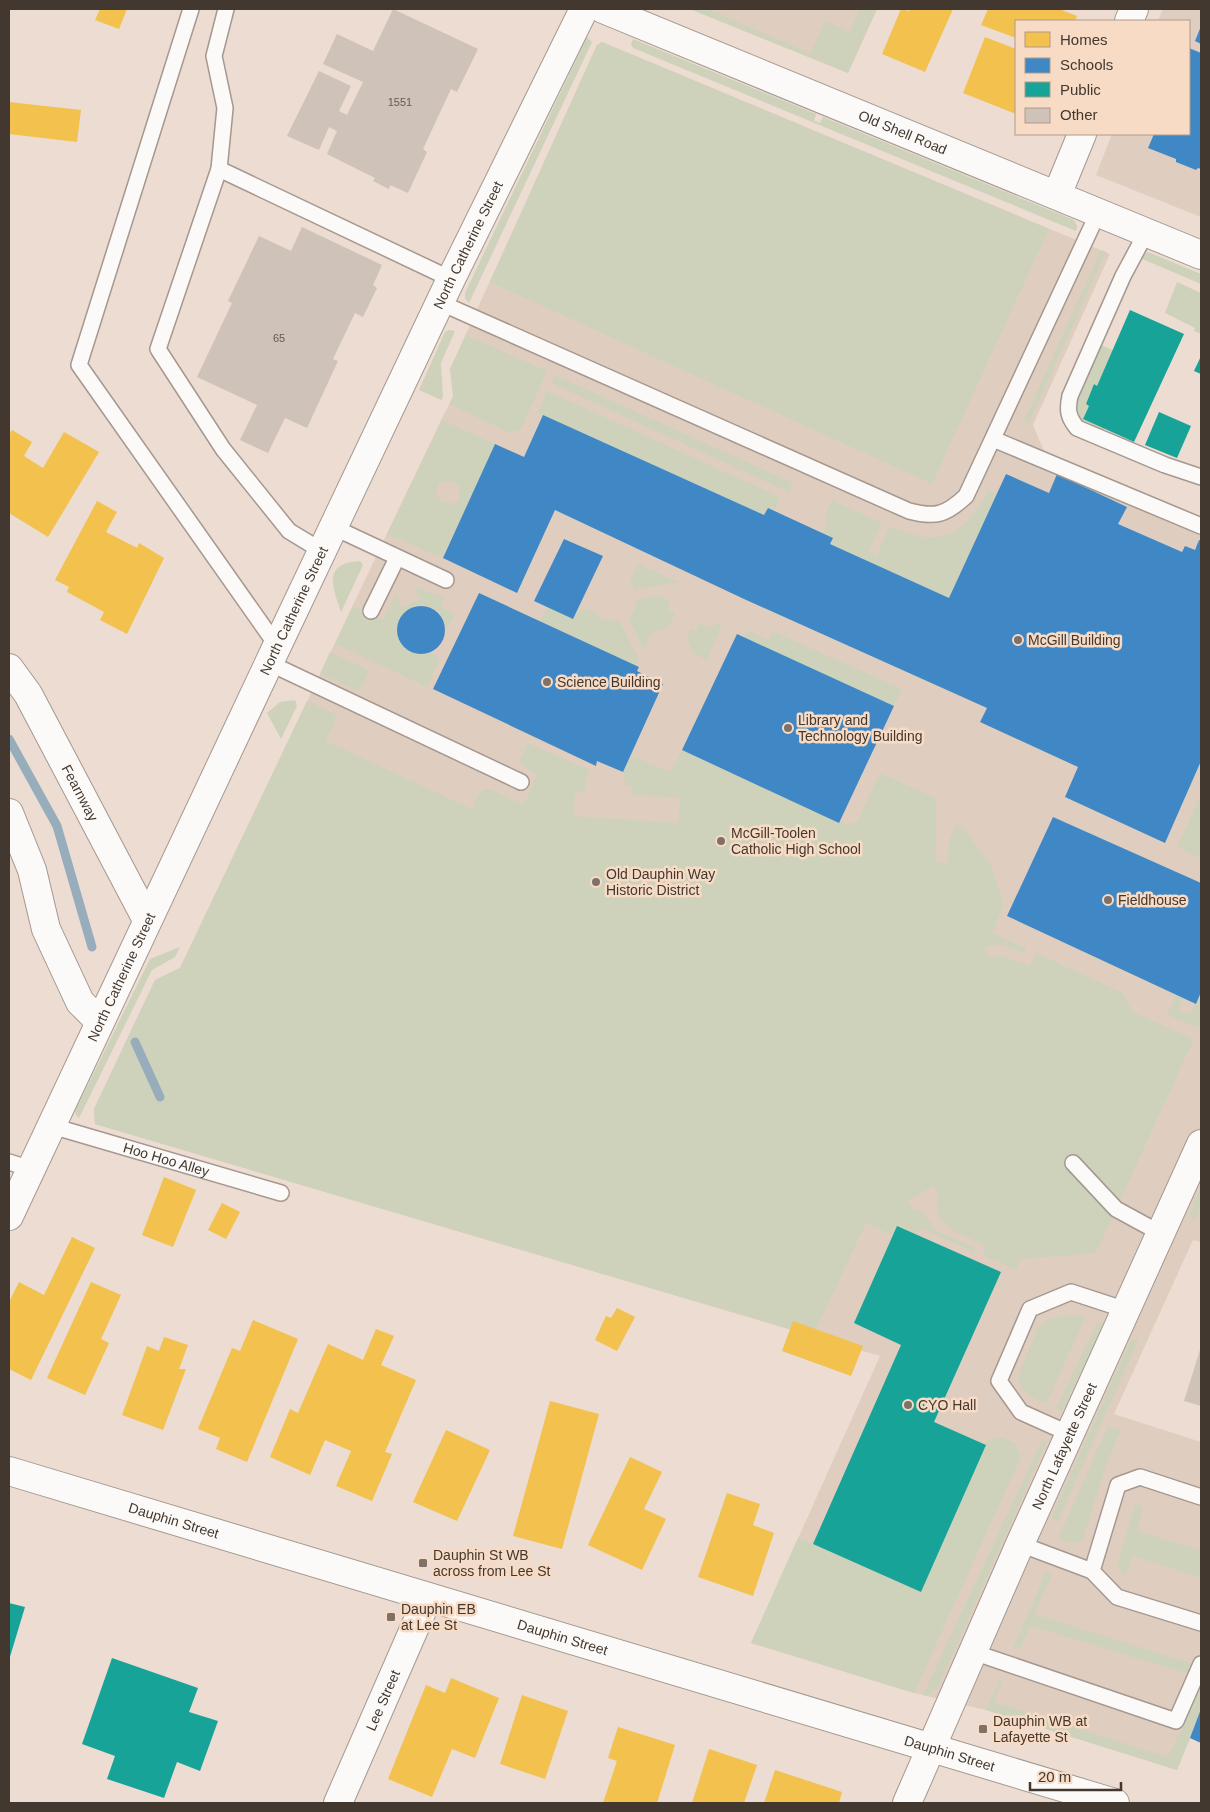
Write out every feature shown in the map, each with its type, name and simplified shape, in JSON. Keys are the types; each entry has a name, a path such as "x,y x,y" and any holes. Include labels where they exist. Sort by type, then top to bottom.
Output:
{"street":[{"name":"North Catherine Street","path":"9,1216 20,1165 52,1126 99,1021 273,654 446,291 584,9"},
{"name":"Old Shell Road","path":"603,9 1201,255"},
{"path":"1057,195 1082,135"},
{"name":"Fearnway","path":"9,668 28,694 147,920"},
{"path":"9,813 32,870 46,929 80,1002 99,1021"},
{"name":"North Lafayette Street","path":"907,1803 1020,1544 1201,1144"},
{"name":"Dauphin Street","path":"9,1471 1115,1803"},
{"name":"Lee Street","path":"338,1803 428,1597"}],"lane":[{"path":"191,9 79,365 273,654 521,782"},
{"path":"226,9 214,56 225,108 219,169 158,348 223,449 289,532 328,539 397,558 446,580"},
{"path":"219,169 446,291 909,511 929,516 952,510 966,496 1098,213"},
{"path":"1146,233 1123,276 1070,396 1067,408 1070,420 1077,428 1165,464 1201,476"},
{"path":"993,439 1201,526"},
{"path":"371,611 397,558"},
{"name":"Hoo Hoo Alley","path":"52,1126 282,1193"},
{"path":"1073,1163 1116,1208 1160,1233"},
{"path":"1070,1434 1021,1412 999,1381 1030,1309 1071,1292 1126,1310"},
{"path":"1092,1571 1118,1485 1140,1477 1201,1497"},
{"path":"1020,1544 1092,1571 1117,1597 1201,1623"},
{"path":"973,1652 1176,1721 1201,1664"}],"shaded area":[{"path":"690,9 877,9 848,73"},
{"path":"1163,9 1201,9 1201,217 1096,175 1112,135 1190,135 1190,20 1158,20"},
{"name":"McGill-Toolen Catholic High School","path":"602,42 1110,254 1033,425 1044,451 1201,516 1201,1242 1193,1240 1114,1414 1201,1442 1201,1711 1177,1770 986,1710 914,1693 751,1643 880,1356 95,1124 94,1109 155,980 180,968 445,412 463,380 450,369 597,45"}],"green space":[{"path":"690,9 708,9 810,53 825,21 850,32 860,9 877,9 848,73"},
{"path":"587,37 592,42 469,303 465,298 465,293"},
{"path":"633,39 816,114 814,121 820,123 823,117 1074,220 1077,226 1076,231 633,48 631,44"},
{"path":"602,42 1049,229 932,484 490,282 597,45"},
{"path":"1101,250 1106,252 1029,423 1024,421"},
{"path":"1148,252 1201,274 1201,284 1140,258"},
{"path":"1177,282 1201,293 1201,334 1194,331 1195,328 1165,313"},
{"path":"449,330 455,331 441,363 443,397 441,400 419,390 445,332"},
{"path":"466,335 547,371 521,429 510,433 449,404 453,396 450,369"},
{"path":"1101,345 1113,350 1097,386 1094,384 1086,404 1089,406 1083,418 1104,428 1102,432 1081,420 1077,414 1076,407 1081,389"},
{"path":"555,375 793,483 789,492 551,383"},
{"path":"547,391 780,497 774,511 768,508 764,515 537,413"},
{"path":"442,420 495,444 443,558 387,534","holes":["446,481 455,482 459,487 459,500 454,504 442,501 436,495 439,483"]},
{"path":"989,490 997,494 949,598 830,544 833,538 823,533 828,519 824,517 832,500 882,523 869,551 877,555 890,526 923,537 936,537 948,534 959,528 970,518"},
{"path":"360,561 363,565 341,612 334,589 334,575 336,570 342,565"},
{"path":"639,564 678,582 635,590 630,581"},
{"path":"413,586 445,598 441,607 455,614 447,630 439,611 422,604 407,611 399,629 404,645 422,653 428,651 440,658 427,687 335,644 353,606 383,620 396,593 402,607 421,599"},
{"path":"658,595 670,601 667,609 675,613 668,628 650,634 644,650 628,618 634,611 637,600"},
{"path":"548,607 573,619 577,611 590,609 602,619 619,621 639,659 636,666 540,621"},
{"path":"715,622 722,625 707,660 693,654 687,638 691,629 696,631 699,623 712,628"},
{"path":"747,630 769,640 773,631 902,689 894,706 743,638"},
{"path":"330,652 370,671 360,689 356,690 320,674"},
{"path":"295,700 297,706 281,739 267,713 280,702"},
{"path":"307,701 337,715 326,741 472,809 480,793 489,789 524,804 537,775 521,765 520,759 528,743 590,770 585,792 575,791 574,816 678,823 680,798 631,795 632,786 625,785 623,772 631,756 671,772 682,750 839,823 848,824 857,821 880,773 936,798 936,862 947,863 949,841 955,826 963,826 991,866 1004,905 992,933 1026,948 1024,954 1004,946 990,946 985,948 991,958 999,955 1030,966 1036,953 1123,993 1130,1007 1137,1014 1194,1039 1096,1253 1021,1259 1016,1270 984,1256 984,1246 981,1243 955,1231 942,1220 938,1213 937,1205 939,1194 933,1186 908,1200 913,1210 917,1209 924,1213 935,1230 976,1249 973,1252 921,1228 917,1235 897,1226 893,1235 866,1223 813,1336 95,1124 94,1109 155,980 180,968"},
{"path":"1199,798 1201,799 1201,858 1177,847"},
{"path":"180,947 175,957 152,970 79,1118 75,1111 150,959"},
{"path":"1201,992 1201,1024 1199,1028 1167,1015 1176,995 1183,998 1178,1010 1190,1014"},
{"path":"1201,1187 1201,1205 1194,1222 1190,1213"},
{"path":"1067,1315 1086,1316 1046,1404 1026,1393 1020,1385 1019,1374 1038,1327 1048,1320"},
{"path":"1098,1321 1104,1324 1062,1411 1056,1408"},
{"path":"1139,1339 1057,1523 1053,1519 1054,1511 1130,1342"},
{"path":"1108,1426 1121,1430 1108,1460 1083,1539 1074,1543 1058,1539"},
{"path":"1001,1437 1017,1444 1016,1446 1021,1457 914,1693 751,1643 798,1538 921,1592 986,1445 983,1444 992,1438"},
{"path":"1042,1440 1047,1442 938,1687 927,1696 923,1695"},
{"path":"1139,1504 1143,1508 1137,1531 1201,1550 1201,1578 1133,1556 1125,1575 1118,1569 1117,1565 1135,1505"},
{"path":"1046,1572 1052,1574 1035,1614 1193,1664 1189,1674 1030,1626 1019,1650 1013,1648"},
{"path":"999,1680 1002,1681 994,1702 1168,1757 1201,1688 1201,1711 1177,1770 986,1710"}],"building: Homes":[{"path":"100,9 127,9 119,29 95,20"},
{"path":"901,9 909,11 910,9 953,9 925,72 882,54"},
{"path":"988,9 1059,9 1077,16 1075,20 1015,20 1015,38 981,25"},
{"path":"985,37 1015,49 1015,114 963,93"},
{"path":"9,102 81,110 77,142 9,134"},
{"path":"12,430 32,442 24,456 43,468 64,432 99,452 48,537 9,513 9,435"},
{"path":"97,501 117,512 106,532 137,548 139,543 164,558 127,634 100,620 104,612 67,592 69,587 55,580"},
{"path":"164,1177 196,1190 173,1247 142,1235"},
{"path":"222,1203 240,1212 226,1239 208,1230"},
{"path":"72,1237 95,1248 31,1380 9,1369 9,1302 19,1282 44,1295"},
{"path":"91,1282 121,1295 101,1339 109,1343 85,1395 47,1378"},
{"path":"617,1308 635,1317 617,1351 595,1340 606,1316 611,1318"},
{"path":"253,1320 298,1339 247,1462 216,1449 220,1438 198,1429 232,1348 240,1351"},
{"path":"793,1321 863,1346 851,1376 782,1351"},
{"path":"376,1329 394,1336 381,1365 416,1380 385,1452 392,1454 372,1501 336,1486 351,1451 325,1440 310,1475 270,1457 290,1409 298,1413 328,1344 363,1360"},
{"path":"164,1337 188,1345 179,1369 186,1369 163,1430 122,1415 147,1346 159,1351"},
{"path":"550,1401 599,1414 562,1549 513,1536"},
{"path":"446,1430 490,1450 457,1521 413,1502"},
{"path":"630,1457 662,1472 644,1509 666,1519 642,1570 588,1545"},
{"path":"727,1493 760,1504 753,1525 774,1533 753,1596 698,1577"},
{"path":"451,1678 499,1698 475,1758 452,1749 432,1797 388,1779 426,1685 445,1693"},
{"path":"522,1695 568,1711 545,1779 500,1764"},
{"path":"618,1727 675,1745 657,1803 603,1803 617,1761 608,1758"},
{"path":"709,1749 757,1765 744,1803 692,1803"},
{"path":"775,1770 842,1792 839,1803 764,1803"}],"building: Schools":[{"path":"1201,26 1201,44 1195,41"},
{"path":"1190,48 1201,53 1201,169 1198,168 1196,170 1176,162 1176,159 1148,148 1154,135 1190,135"},
{"name":"McGill Building","path":"543,415 764,515 768,508 833,538 830,544 949,598 1006,474 1049,493 1057,474 1127,507 1118,524 1182,552 1185,546 1195,550 1199,540 1201,541 1201,761 1165,843 1065,797 1078,767 980,722 987,708 744,599 555,510 517,593 443,558 495,444 524,457"},
{"path":"564,539 603,556 573,619 534,601"},
{"name":"Science Building","path":"479,593 639,667 637,671 663,684 623,772 597,761 596,766 433,689"},
{"path":"421,606 430,608 438,613 443,621 445,630 443,639 438,647 430,652 421,654 412,652 404,647 399,639 397,630 399,621 404,613 412,608"},
{"name":"Library and Technology Building","path":"737,634 894,706 839,823 682,750"},
{"name":"Fieldhouse","path":"1053,817 1201,883 1201,992 1196,1004 1007,916"},
{"path":"1201,1709 1201,1743 1190,1738"}],"building: Public":[{"path":"1130,310 1184,334 1134,442 1083,419 1089,406 1086,404 1094,384 1097,386"},
{"path":"1201,356 1201,374 1194,371"},
{"path":"1159,412 1191,426 1177,458 1145,445"},
{"name":"CYO Hall","path":"897,1226 1001,1272 934,1422 986,1445 921,1592 813,1544 901,1345 854,1323"},
{"path":"9,1603 25,1607 9,1660"},
{"path":"112,1658 198,1688 189,1712 218,1721 200,1771 177,1762 164,1798 107,1779 115,1756 82,1744"}],"building: Other":[{"path":"393,9 478,49 457,92 451,89 423,149 427,152 408,193 390,185 389,189 373,181 375,178 327,154 337,131 329,127 319,150 287,136 319,71 351,86 339,111 347,115 363,82 323,64 337,34 373,51"},
{"path":"302,227 382,265 373,285 377,288 363,317 355,313 333,359 338,361 307,428 285,418 268,453 240,440 257,405 197,377 232,303 228,301 259,236 291,251"},
{"path":"1201,1350 1201,1406 1184,1401"}],"waterway":[{"path":"9,739 57,826 92,947"},
{"path":"135,1042 160,1097"}],"place":[{"name":"McGill Building","path":"1018,640"},
{"name":"Science Building","path":"547,682"},
{"name":"Library and Technology Building","path":"788,728"},
{"name":"McGill-Toolen Catholic High School","path":"721,841"},
{"name":"Old Dauphin Way Historic District","path":"596,882"},
{"name":"Fieldhouse","path":"1108,900"},
{"name":"CYO Hall","path":"908,1405"},
{"name":"Dauphin St WB across from Lee St","path":"423,1563"},
{"name":"Dauphin EB at Lee St","path":"391,1617"},
{"name":"Dauphin WB at Lafayette St","path":"983,1729"}]}
